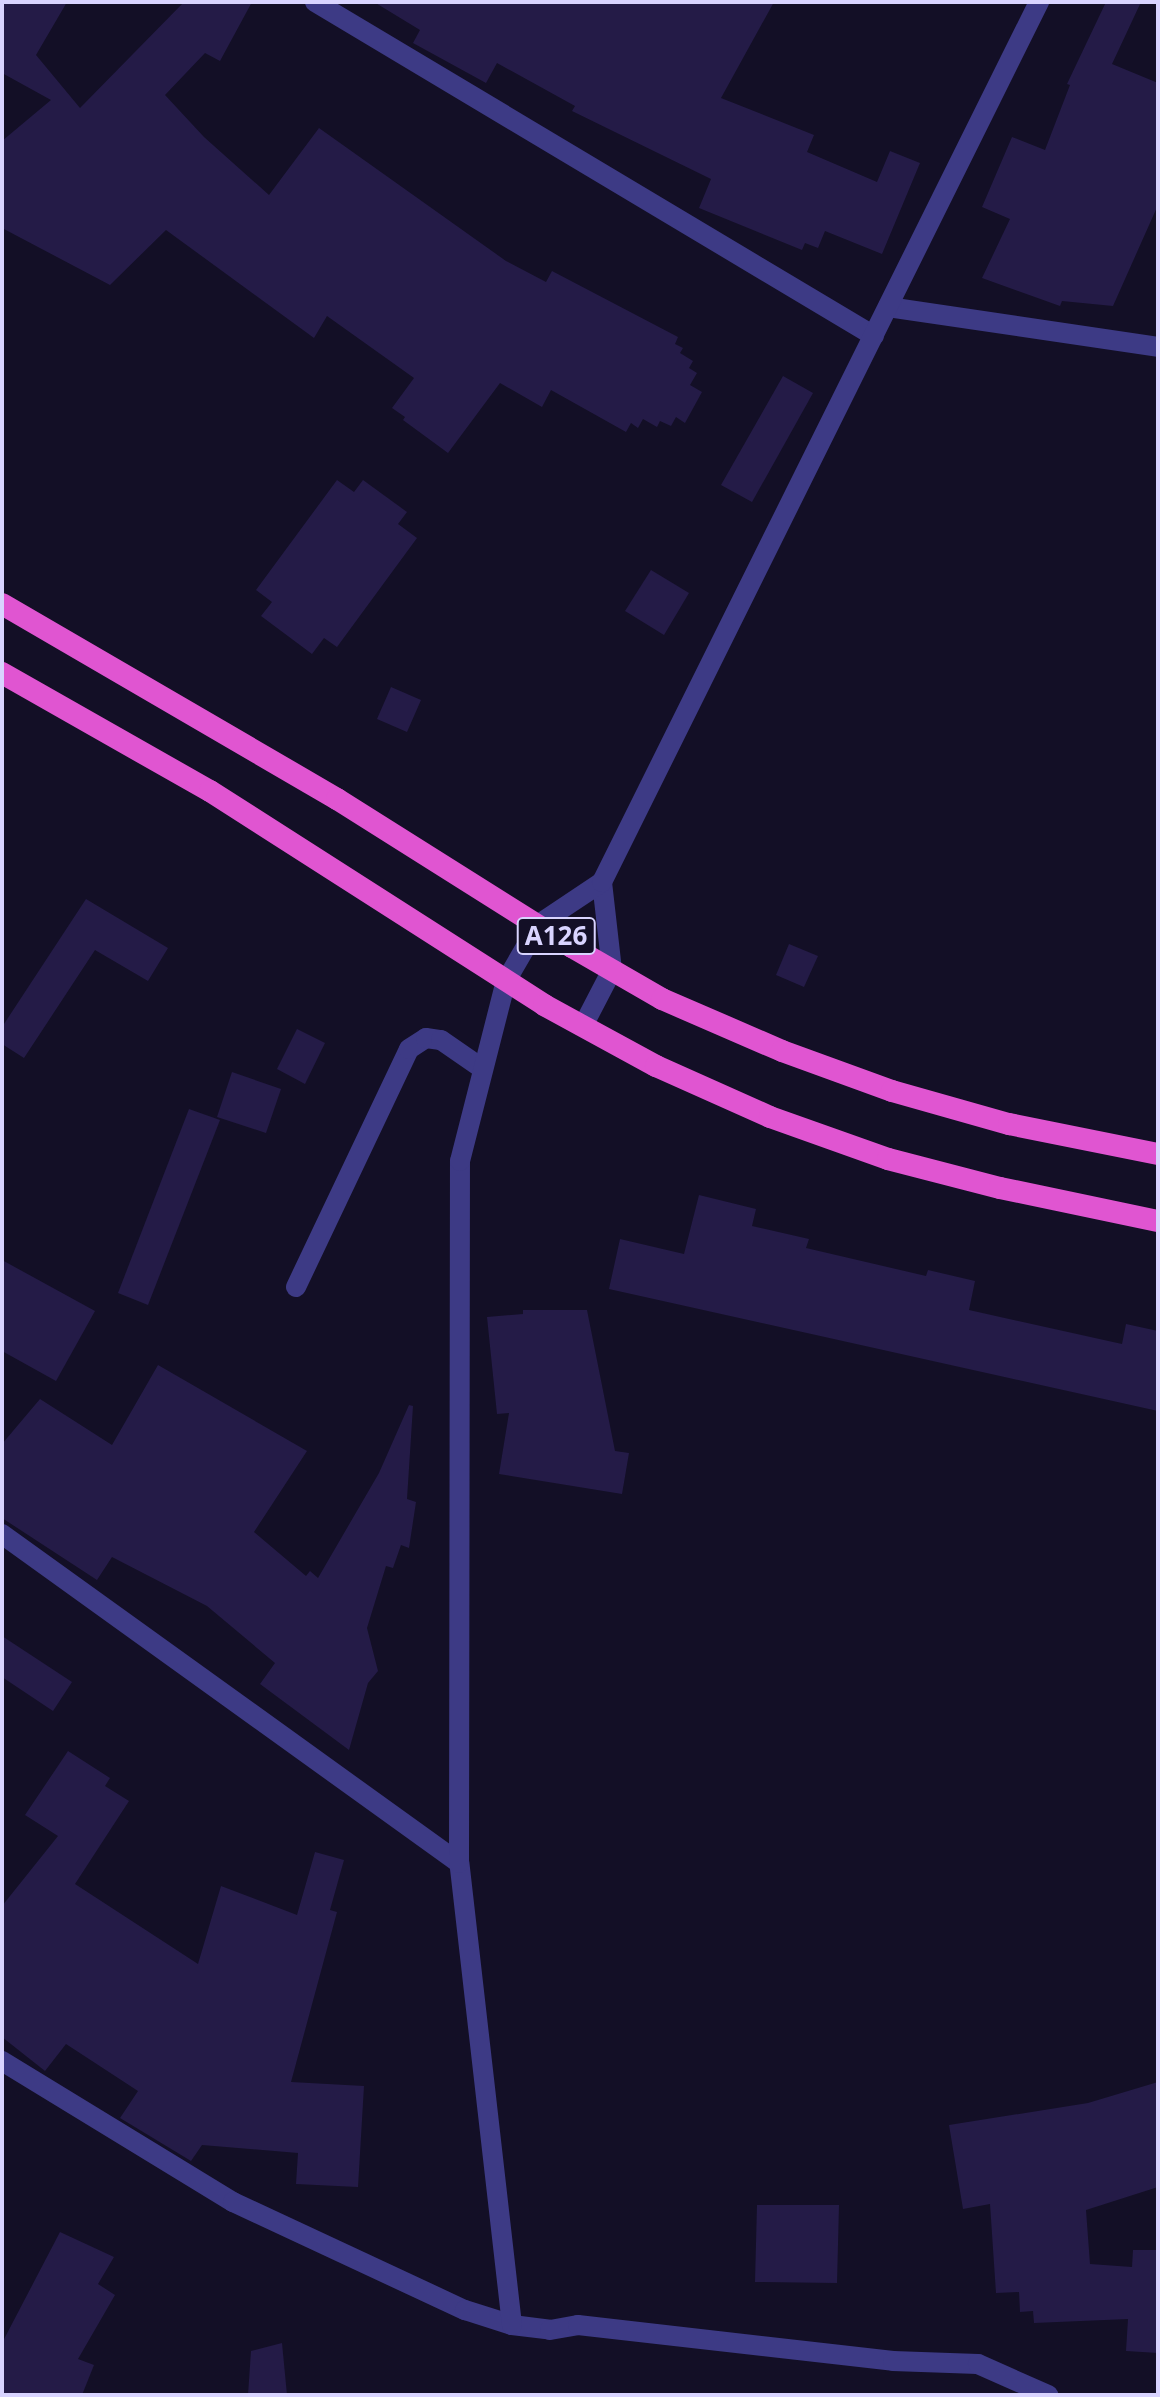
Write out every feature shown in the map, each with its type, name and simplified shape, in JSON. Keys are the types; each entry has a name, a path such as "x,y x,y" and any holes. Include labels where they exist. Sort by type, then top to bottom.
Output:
{"highway":[{"name":"A126","path":"2,604 325,791 662,999 782,1051 892,1091 1009,1124 1158,1154"},
{"name":"A126","path":"2,673 210,791 506,981 656,1066 770,1117 888,1159 1000,1188 1158,1221"}],"street":[{"path":"315,2 874,336"},
{"path":"512,2325 459,1863 460,1161 506,981 539,924 602,882 1039,2"},
{"path":"888,307 1158,347"},
{"path":"583,1026 612,970 602,882"},
{"path":"296,1287 409,1049 426,1038 441,1040 483,1069"},
{"path":"2,1534 459,1863"},
{"path":"2,2061 233,2202 398,2281 512,2325 550,2330 578,2325 893,2361 978,2364 1048,2395"}],"building":[{"path":"2,2 67,2 36,55 80,108 184,2 252,2 220,61 205,53 165,95 204,137 269,195 319,128 506,261 546,282 552,271 678,337 675,344 683,348 680,353 693,361 689,368 697,373 690,385 702,392 685,423 676,417 671,426 660,421 657,427 643,419 638,428 631,423 626,432 551,390 542,407 500,383 448,453 403,420 405,417 392,408 414,378 327,316 314,338 166,230 110,285 2,228 2,141 51,100 2,73"},
{"path":"374,2 774,2 721,98 814,135 807,152 877,182 890,151 920,163 882,254 825,231 818,248 805,243 802,250 699,208 711,179 572,111 575,106 497,63 486,83 413,43 420,30"},
{"path":"1106,2 1141,2 1112,64 1158,83 1158,205 1113,306 1062,301 1060,306 982,278 1010,219 982,207 1012,137 1045,150 1070,85 1067,84"},
{"path":"783,376 813,393 752,502 721,485"},
{"path":"337,480 354,492 363,480 407,512 398,524 417,538 337,647 324,638 312,654 261,616 272,602 256,590"},
{"path":"651,570 689,593 664,635 625,611"},
{"path":"391,687 421,700 407,732 377,719"},
{"path":"86,899 168,948 148,981 95,950 24,1058 2,1044 2,1027"},
{"path":"789,944 818,956 804,987 776,975"},
{"path":"297,1029 325,1043 305,1084 277,1069"},
{"path":"232,1072 281,1089 266,1133 217,1117"},
{"path":"189,1109 220,1120 148,1305 118,1293"},
{"path":"699,1195 756,1209 752,1226 809,1239 806,1248 926,1276 928,1270 975,1281 969,1310 1122,1344 1126,1324 1158,1331 1158,1411 609,1289 620,1239 684,1254"},
{"path":"2,1260 95,1311 56,1381 2,1351"},
{"path":"523,1310 587,1310 615,1451 629,1453 622,1494 499,1474 509,1413 497,1414 487,1317 523,1314"},
{"path":"158,1365 307,1451 254,1532 306,1576 310,1571 318,1578 379,1473 409,1405 413,1406 407,1499 416,1502 409,1548 401,1545 393,1568 386,1566 367,1628 378,1671 368,1683 349,1750 260,1684 275,1663 207,1606 112,1557 97,1580 2,1518 2,1444 40,1399 112,1445"},
{"path":"2,1636 72,1682 53,1711 2,1677"},
{"path":"68,1751 110,1778 105,1786 129,1801 75,1884 198,1964 221,1886 297,1915 315,1852 344,1860 330,1910 337,1912 291,2082 364,2086 358,2187 296,2184 298,2153 202,2145 191,2161 120,2118 138,2091 66,2044 45,2071 2,2037 2,1906 58,1836 25,1815"},
{"path":"1158,2082 1158,2187 1086,2210 1090,2264 1132,2267 1133,2250 1158,2250 1158,2353 1126,2351 1128,2319 1034,2323 1033,2311 1020,2312 1019,2292 996,2293 990,2204 963,2209 949,2125 1088,2103"},
{"path":"757,2205 839,2205 837,2283 755,2282"},
{"path":"60,2232 114,2257 98,2284 115,2295 78,2359 94,2365 82,2395 2,2395 2,2343"},
{"path":"282,2343 287,2395 248,2395 251,2351"}]}
